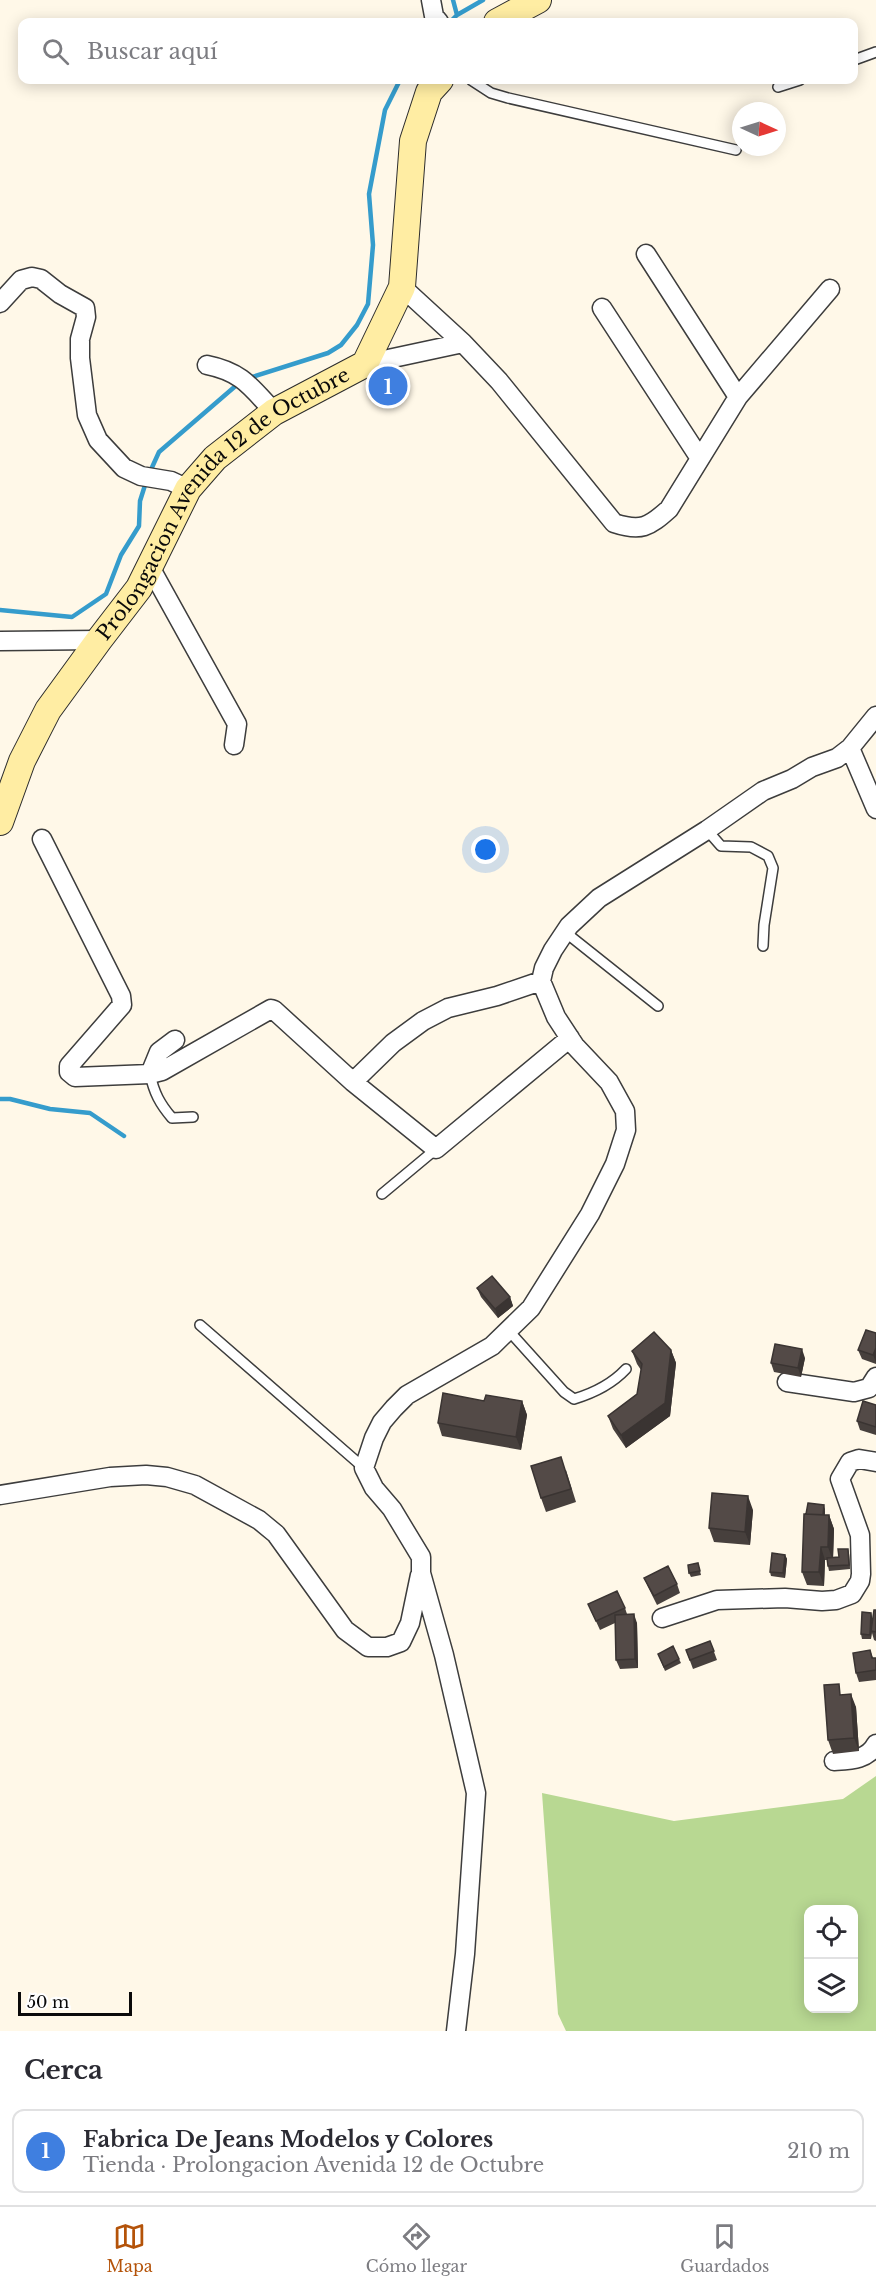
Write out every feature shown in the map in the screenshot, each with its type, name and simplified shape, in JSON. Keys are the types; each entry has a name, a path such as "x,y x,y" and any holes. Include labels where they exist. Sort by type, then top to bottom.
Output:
{"main road":[{"path":"504,18 538,0"},
{"name":"Prolongacion Avenida 12 de Octubre","path":"0,822 22,761 48,710 140,588 188,489 215,458 274,412 365,364 402,287 413,141 429,92 436,84"}],"street":[{"path":"646,255 738,397"},
{"path":"0,303 21,280 32,277 41,279 60,294 85,308 86,317 80,339 80,358 87,415 98,440 124,468 141,476 171,481 188,489"},
{"path":"402,287 463,343 499,381 614,523 641,528 657,520 669,509 738,397 830,290"},
{"path":"602,308 699,457"},
{"path":"365,364 463,343"},
{"path":"207,365 229,370 250,386 274,412"},
{"path":"150,567 237,724 234,745"},
{"path":"0,641 99,640"},
{"path":"0,1495 110,1477 146,1475 167,1477 195,1485 259,1520 276,1534 345,1630 368,1647 387,1647 401,1642 410,1623 421,1573 421,1557 392,1509 374,1488 364,1468 374,1438 382,1422 407,1395 492,1346 531,1308 590,1214 615,1164 626,1131 625,1111 609,1082 591,1065 556,1017 541,981 544,968 565,932 582,912 599,898 763,791 812,767 837,758 850,748 876,716"},
{"path":"850,748 876,809"},
{"path":"42,838 121,996 122,1005 69,1066 69,1072 75,1077 150,1074 162,1071 266,1011 274,1010 353,1082 436,1149 570,1038"},
{"path":"353,1082 393,1043 423,1021 448,1008 497,996 541,981"},
{"path":"150,1074 159,1052 175,1040"},
{"path":"787,1382 854,1392 869,1388 876,1377"},
{"path":"662,1618 717,1599 785,1598 822,1601 836,1600 852,1594 860,1581 861,1574 860,1535 840,1479 850,1462 859,1459 876,1462"},
{"path":"421,1573 444,1655 476,1793 465,1954 456,2031"},
{"path":"834,1761 858,1760 876,1744"}],"lane":[{"path":"858,59 876,52"},
{"path":"477,84 491,93 508,98 732,149"},
{"path":"778,87 787,84"},
{"path":"706,830 721,846 751,848 768,856 773,868 763,946"},
{"path":"565,932 658,1006"},
{"path":"150,1074 153,1091 172,1118 193,1117"},
{"path":"382,1194 436,1149"},
{"path":"200,1324 364,1468"},
{"path":"509,1331 564,1392 574,1399 588,1395 616,1380 626,1369"}],"green space":[{"path":"876,1776 876,2031 566,2031 558,2014 542,1793 674,1821 843,1799"}],"building":[{"path":"492,1276 510,1297 495,1309 477,1288"},
{"path":"866,1330 876,1333 876,1348 873,1355 858,1350"},
{"path":"654,1332 671,1350 665,1403 621,1435 608,1416 637,1394 642,1364 632,1351"},
{"path":"775,1344 802,1349 798,1368 771,1363"},
{"path":"443,1393 484,1401 486,1395 522,1401 516,1437 438,1423"},
{"path":"863,1401 876,1405 876,1427 857,1421"},
{"path":"561,1457 571,1489 541,1498 531,1466"},
{"path":"712,1493 748,1496 745,1532 709,1528"},
{"path":"808,1503 824,1505 823,1515 806,1514"},
{"path":"804,1514 829,1515 828,1547 821,1547 819,1572 802,1572"},
{"path":"838,1549 848,1549 849,1565 828,1566 827,1558 839,1557"},
{"path":"772,1553 785,1555 783,1573 770,1572"},
{"path":"698,1563 700,1571 689,1573 688,1565"},
{"path":"668,1566 677,1584 654,1596 644,1578"},
{"path":"617,1591 625,1608 596,1621 588,1604"},
{"path":"874,1610 876,1610 876,1632 871,1631"},
{"path":"862,1612 871,1613 870,1635 861,1634"},
{"path":"634,1614 635,1659 616,1660 615,1615"},
{"path":"710,1641 714,1651 690,1660 686,1650"},
{"path":"673,1646 679,1659 664,1667 658,1654"},
{"path":"870,1650 872,1658 876,1658 876,1670 856,1673 853,1653"},
{"path":"839,1684 840,1695 851,1694 854,1738 828,1740 824,1685"}],"waterway":[{"path":"453,0 457,15"},
{"path":"454,18 483,0"},
{"path":"249,378 328,353 341,345 357,325 368,304 373,245 369,194 385,110 398,84"},
{"path":"149,474 159,452 239,383"},
{"path":"0,610 72,617 106,594 121,555 139,526 140,501 146,482"},
{"path":"0,1099 10,1099 50,1109 90,1113 124,1136"}],"place":[{"name":"Fabrica De Jeans Modelos y Colores","path":"388,386"}]}
